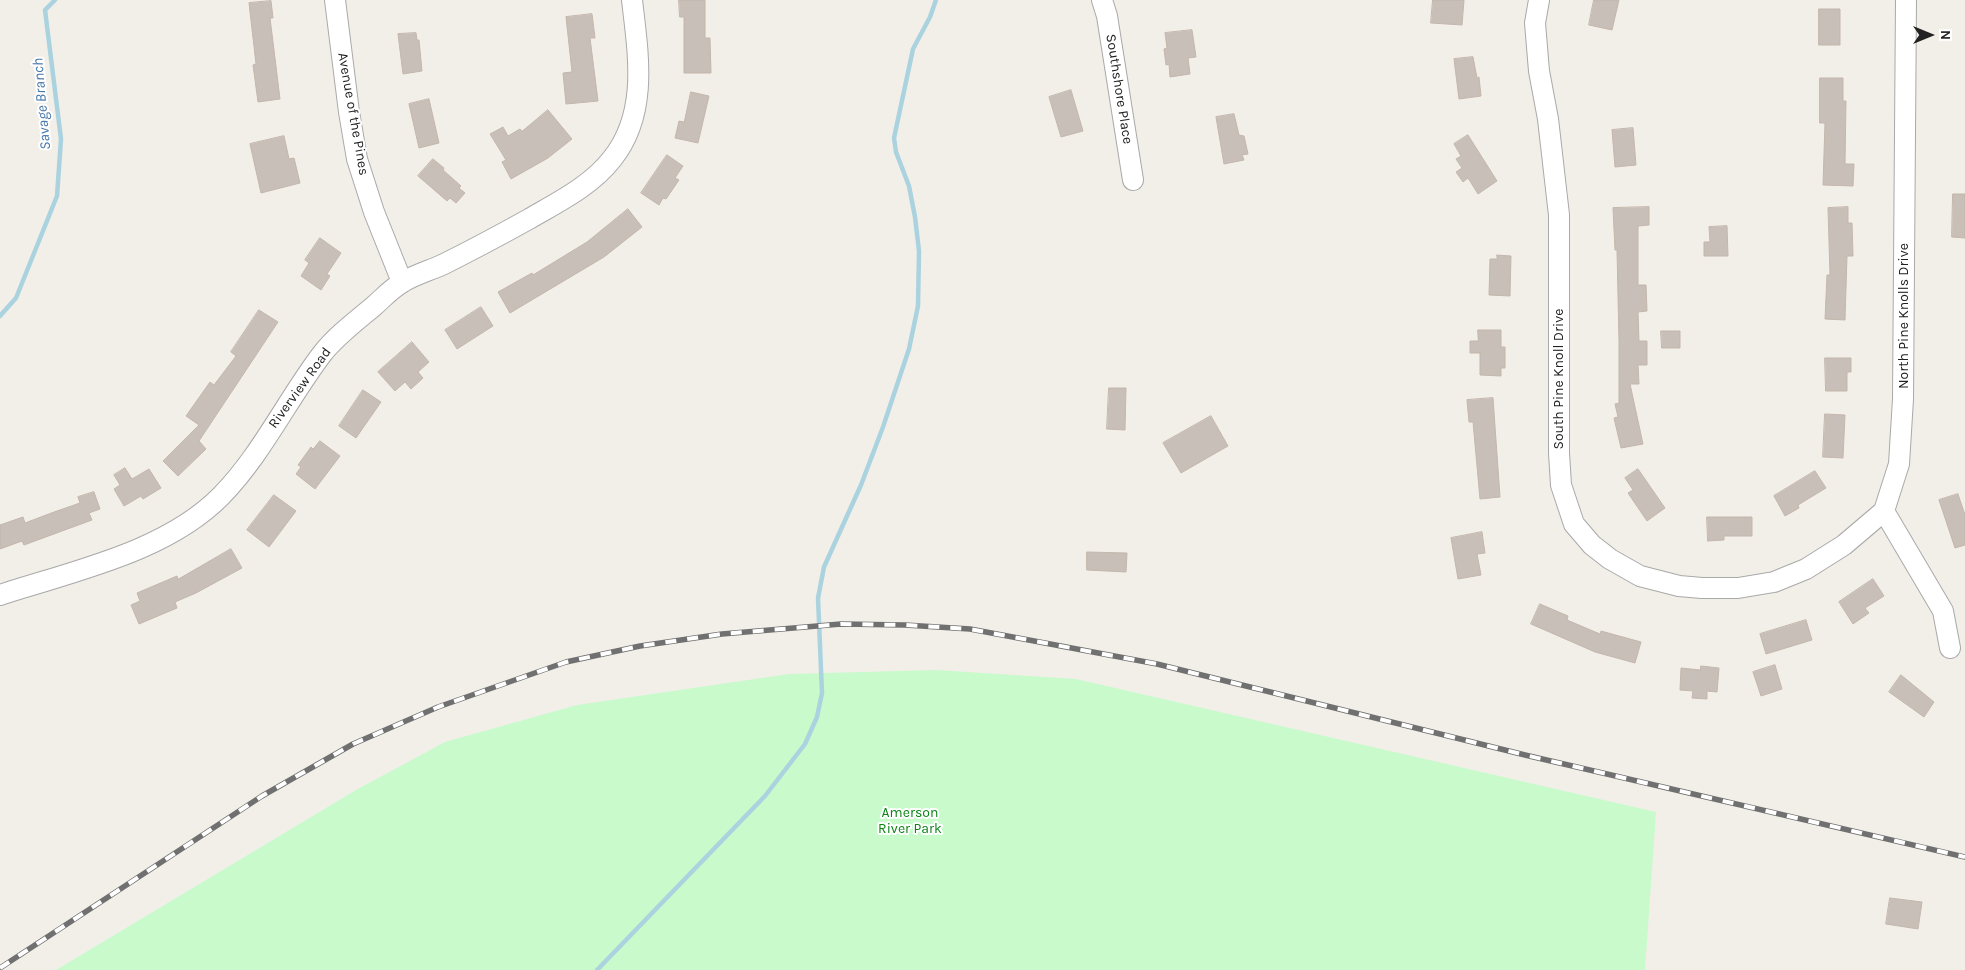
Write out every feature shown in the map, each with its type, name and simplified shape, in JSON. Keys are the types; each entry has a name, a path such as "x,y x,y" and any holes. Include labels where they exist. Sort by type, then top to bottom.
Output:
{"street":[{"name":"Avenue of the Pines","path":"335,0 357,159 374,212 402,282"},
{"name":"Riverview Road","path":"0,595 148,546 190,521 221,496 249,462 323,352 353,323 402,282 445,264 554,204 584,185 613,158 624,141 638,98 637,47 632,0"},
{"name":"Southshore Place","path":"1102,0 1107,16 1133,180"},
{"name":"South Pine Knoll Drive","path":"1539,0 1535,23 1539,72 1548,119 1558,215 1559,452 1561,485 1574,524 1592,545 1610,559 1640,576 1669,584 1702,588 1738,588 1774,582 1806,569 1844,545 1884,511"},
{"name":"North Pine Knolls Drive","path":"1884,511 1898,464 1903,398 1906,0"},
{"path":"1884,511 1943,611 1950,648"}],"green space":[{"name":"Amerson River Park","path":"936,670 1076,679 1656,812 1645,970 56,970 356,790 445,742 577,705 789,674"}],"building":[{"path":"679,0 705,0 705,38 710,38 711,73 684,73 684,17 680,17"},
{"path":"1433,0 1464,0 1462,25 1431,23"},
{"path":"1594,0 1619,0 1612,30 1589,25"},
{"path":"271,1 273,18 270,18 280,99 258,102 253,65 256,64 249,3"},
{"path":"1819,9 1840,9 1840,45 1819,45"},
{"path":"592,14 595,38 590,38 598,101 566,104 563,73 572,72 566,17"},
{"path":"1192,30 1196,57 1188,58 1190,74 1170,77 1169,64 1166,65 1164,49 1167,48 1165,33"},
{"path":"416,33 417,40 419,40 422,71 403,74 398,34"},
{"path":"1473,57 1477,78 1479,77 1481,96 1459,99 1454,59"},
{"path":"1820,78 1843,78 1843,101 1846,101 1845,164 1854,164 1853,186 1823,185 1825,123 1820,123"},
{"path":"1071,90 1083,131 1061,137 1049,97"},
{"path":"691,92 709,96 698,143 675,138 679,121 684,122"},
{"path":"429,99 439,143 419,148 409,104"},
{"path":"548,110 572,139 548,158 511,179 502,162 506,160 490,134 503,127 508,136 520,129 522,131"},
{"path":"1234,114 1239,135 1244,136 1248,154 1242,155 1244,160 1224,164 1216,117"},
{"path":"1633,128 1636,165 1615,167 1612,130"},
{"path":"1468,135 1497,181 1478,194 1468,178 1463,182 1456,172 1462,168 1456,159 1461,156 1454,144"},
{"path":"284,136 289,159 294,158 300,183 261,193 250,144"},
{"path":"667,155 683,166 675,178 679,180 666,199 663,198 659,205 641,193"},
{"path":"433,159 461,186 459,188 465,193 456,203 450,198 447,201 418,176"},
{"path":"1953,194 1965,194 1965,238 1952,237"},
{"path":"1649,207 1649,225 1638,226 1638,285 1646,285 1647,311 1638,312 1639,341 1647,341 1647,365 1638,365 1639,384 1630,384 1643,444 1621,448 1614,418 1618,417 1615,404 1619,403 1619,341 1617,250 1615,250 1613,208"},
{"path":"1848,207 1848,223 1852,223 1853,256 1847,256 1845,320 1825,319 1827,275 1830,275 1828,208"},
{"path":"628,209 642,227 604,257 510,313 498,292 532,273 533,275 587,242"},
{"path":"1727,226 1728,256 1704,256 1704,242 1710,242 1709,227"},
{"path":"320,238 341,253 327,274 330,276 321,290 301,276 309,263 305,260"},
{"path":"1497,255 1511,256 1510,296 1489,295 1490,259 1497,259"},
{"path":"481,307 493,326 457,349 445,330"},
{"path":"259,310 278,322 199,441 206,449 178,476 163,461 199,425 186,416 210,382 214,385 236,356 231,352"},
{"path":"1478,330 1501,330 1501,347 1505,347 1505,368 1501,368 1501,376 1480,375 1480,353 1470,353 1470,341 1478,341"},
{"path":"1661,331 1680,331 1680,348 1662,348"},
{"path":"412,342 429,362 418,372 423,378 411,389 405,382 395,391 378,372"},
{"path":"1825,358 1851,358 1851,372 1847,372 1847,391 1826,391"},
{"path":"1109,388 1126,388 1125,430 1107,429"},
{"path":"363,390 381,402 356,438 339,426"},
{"path":"1493,398 1500,497 1480,499 1473,422 1469,422 1467,400"},
{"path":"1825,414 1845,415 1843,458 1823,457"},
{"path":"1211,416 1228,446 1181,473 1163,443"},
{"path":"320,441 340,456 315,489 296,474 301,467 298,465 311,447 313,449"},
{"path":"125,468 132,479 149,469 161,488 143,499 141,496 124,506 114,489 120,485 114,475"},
{"path":"1638,469 1665,508 1647,521 1628,493 1633,490 1625,478"},
{"path":"1815,471 1826,488 1798,505 1799,508 1785,516 1774,496"},
{"path":"94,492 100,509 89,513 92,520 24,545 22,541 0,549 0,525 23,517 25,523 80,503 78,497"},
{"path":"1958,494 1965,515 1965,545 1955,548 1939,500"},
{"path":"274,495 296,511 269,547 247,530"},
{"path":"1707,517 1752,517 1752,536 1724,536 1724,540 1708,541"},
{"path":"1482,532 1485,553 1477,554 1481,575 1458,579 1451,538"},
{"path":"231,549 242,568 175,602 177,608 139,624 131,605 140,601 137,593 177,576 178,579"},
{"path":"1087,552 1127,553 1126,572 1087,570"},
{"path":"1873,579 1884,596 1865,608 1869,613 1853,624 1839,602"},
{"path":"1540,604 1568,616 1567,620 1600,634 1601,631 1641,642 1635,663 1595,652 1531,624"},
{"path":"1806,620 1812,640 1766,654 1760,634"},
{"path":"1775,665 1782,689 1761,696 1753,672"},
{"path":"1701,666 1719,668 1717,692 1707,691 1707,699 1692,698 1693,691 1680,690 1681,668 1700,670"},
{"path":"1901,675 1934,702 1924,717 1889,692"},
{"path":"1890,898 1922,902 1918,929 1886,924"}],"waterway":[{"name":"Savage Branch","path":"0,316 16,298 57,196 61,139 45,10 55,0"},
{"path":"597,970 765,796 805,744 817,717 822,693 818,598 824,567 861,485 883,427 909,349 918,306 919,251 915,217 909,186 896,152 894,138 913,49 930,17 936,0"}],"railway":[{"path":"0,968 262,796 353,744 438,707 566,662 640,646 722,634 841,624 970,629 1157,664 1525,755 1965,857"}]}
